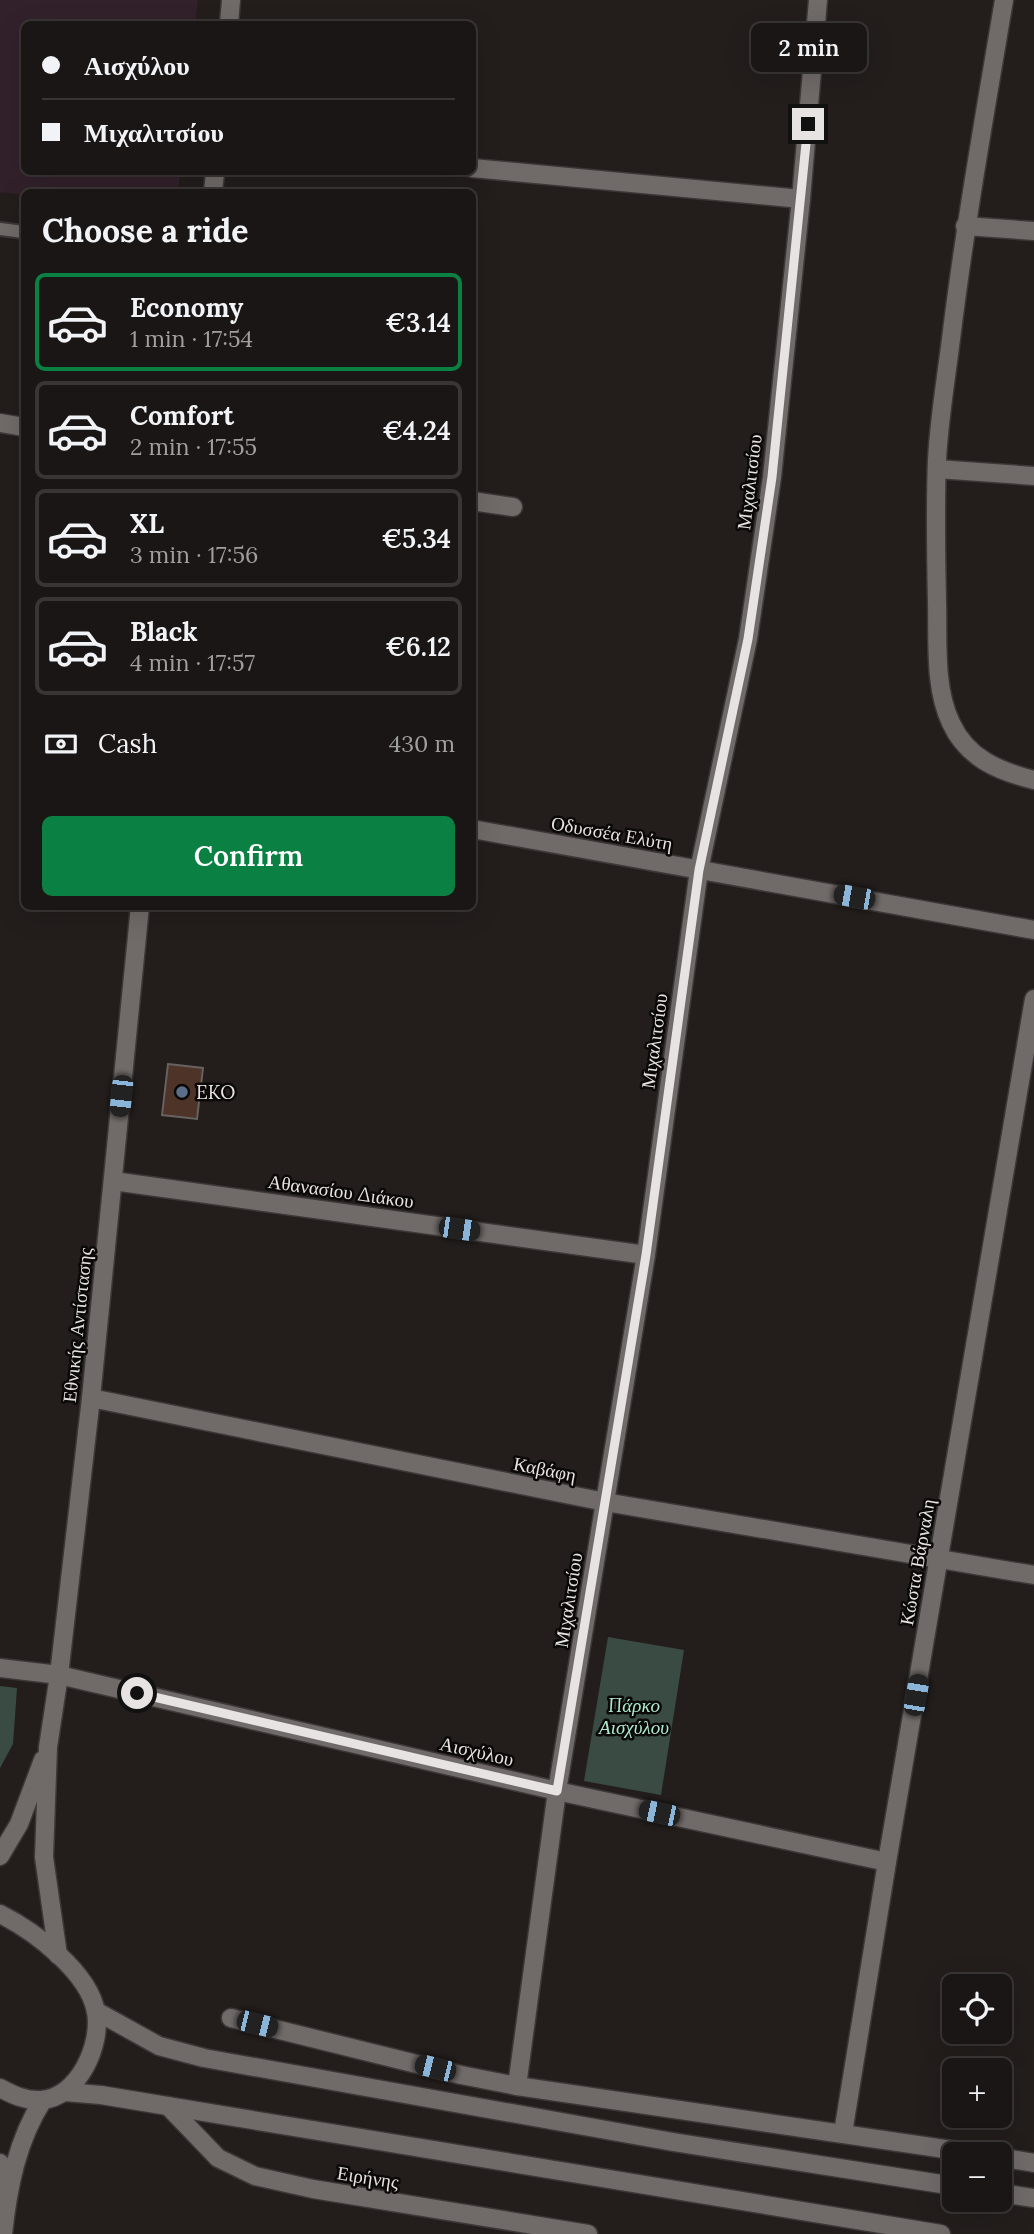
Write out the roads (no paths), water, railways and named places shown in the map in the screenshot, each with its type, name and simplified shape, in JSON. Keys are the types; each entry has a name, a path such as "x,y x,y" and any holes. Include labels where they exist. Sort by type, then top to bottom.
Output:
{"street":[{"path":"229,21 231,0"},
{"name":"Μιχαλιτσίου","path":"517,2086 557,1791 646,1255 699,870 750,626 772,477 801,199 818,0"},
{"path":"1004,0 965,226 937,469 935,530 939,657 940,679 947,713 958,735 978,758 1000,771 1034,780"},
{"path":"476,168 801,199"},
{"path":"965,226 1034,231"},
{"path":"0,423 21,427"},
{"path":"937,469 1034,476"},
{"path":"476,502 513,507"},
{"name":"Οδυσσέα Ελύτη","path":"476,830 1034,930"},
{"name":"Εθνικής Αντίστασης","path":"48,1747 59,1675 91,1398 140,910"},
{"name":"Κώστα Βάρναλη","path":"844,2133 887,1862 1034,999"},
{"name":"Αθανασίου Διάκου","path":"113,1181 646,1255"},
{"name":"Καβάφη","path":"91,1398 605,1502 1034,1575"},
{"name":"Αισχύλου","path":"0,1668 59,1675 557,1791 887,1862"},
{"path":"0,1856 19,1824 48,1747"},
{"path":"48,1747 44,1857 58,1955"},
{"path":"0,1914 15,1922 71,1967 84,1985 96,2011 96,2035 88,2061 65,2092"},
{"path":"96,2011 159,2046 204,2058 673,2142 942,2184"},
{"path":"231,2018 461,2075 517,2086 942,2148"},
{"path":"0,2088 18,2097 43,2100 65,2092 101,2095 941,2234"},
{"path":"3,2234 8,2192 31,2119 43,2100"},
{"name":"Ειρήνης","path":"168,2106 218,2158 255,2176 313,2189 588,2234"},
{"path":"1012,2159 1034,2163"},
{"path":"0,2163 8,2192"},
{"path":"1012,2195 1034,2198"}],"lane":[{"path":"0,229 21,232"}],"place":[{"name":"EKO","path":"182,1092"}],"park label":[{"name":"Πάρκο Αισχύλου","path":"634,1716"}]}
